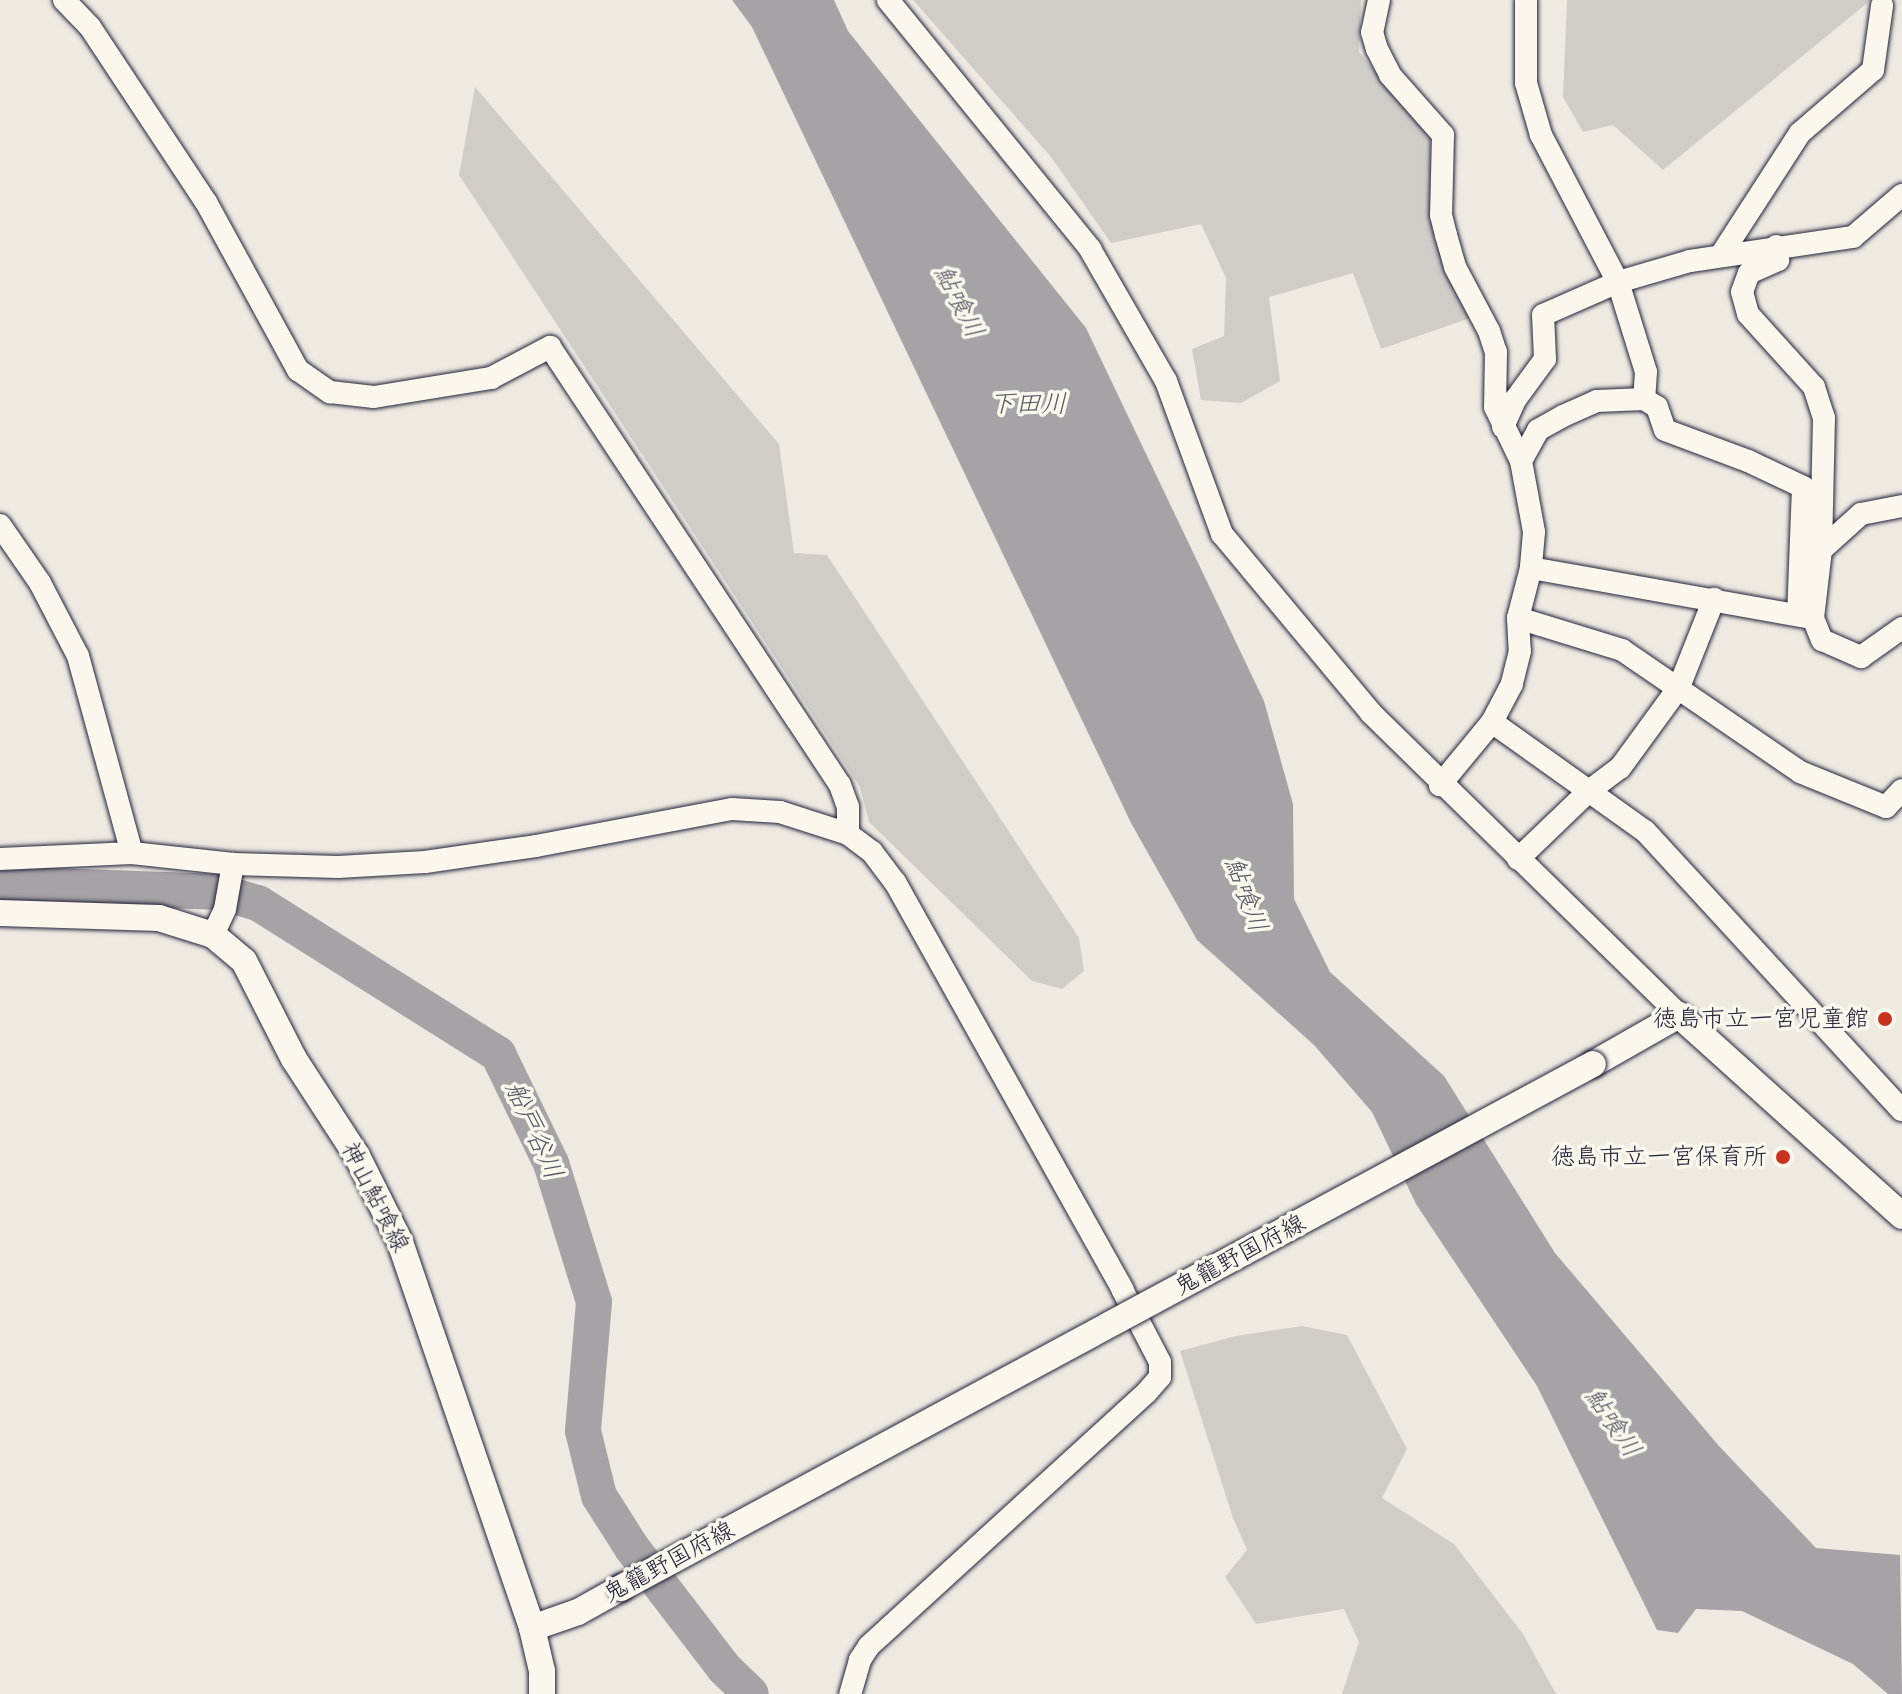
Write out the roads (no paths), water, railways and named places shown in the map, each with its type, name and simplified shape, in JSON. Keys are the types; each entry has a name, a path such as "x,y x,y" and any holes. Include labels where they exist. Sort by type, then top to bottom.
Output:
{"main road":[{"name":"神山鮎喰線","path":"0,913 159,918 213,935 244,961 294,1059 357,1156 388,1215 413,1278 532,1628 542,1671 542,1694"},
{"name":"鬼籠野国府線","path":"532,1628 578,1612 1679,1015"},
{"path":"1679,1015 1902,1216"}],"street":[{"path":"64,0 90,27 199,191 298,370 330,392 374,397 491,378 550,347 840,785 848,807 848,834"},
{"path":"888,0 1090,249 1166,381 1222,534 1371,713 1440,785 1679,1015"},
{"path":"1379,0 1372,32 1377,49 1390,75 1443,135 1441,215 1455,267 1489,331 1496,352 1495,407 1521,461 1534,532 1531,568 1518,618 1520,651 1512,684 1492,722 1440,785"},
{"path":"1526,0 1526,83 1541,135 1618,282 1646,372 1644,399"},
{"path":"1721,255 1800,133 1873,70 1882,6"},
{"path":"1503,427 1515,400 1545,359 1543,315 1618,282 1721,255 1853,237 1902,195"},
{"path":"1776,246 1778,260 1749,273 1742,292 1748,314 1814,387 1824,418 1821,550 1806,616"},
{"path":"1521,461 1538,430 1563,416 1597,401 1644,399 1657,407 1665,430 1748,461 1803,487 1806,616 1822,640 1861,657 1902,628"},
{"path":"1821,550 1861,514 1902,506"},
{"path":"0,525 40,583 78,656 132,853"},
{"path":"1531,568 1806,616"},
{"path":"1518,859 1589,791 1620,768 1679,687 1714,599"},
{"path":"1518,618 1573,632 1622,650 1800,772 1886,807 1902,790"},
{"path":"1492,722 1645,831 1902,1110"},
{"path":"0,859 132,853 232,873 425,862 536,846 732,809 780,812 848,834 872,852 895,882 1122,1289 1160,1362 1160,1377 869,1646 860,1660 850,1694"},
{"path":"213,935 225,909 232,873"}],"water":[{"name":"下田川","path":"732,0 834,0 848,31 1086,328 1264,701 1293,804 1294,899 1330,972 1444,1076 1555,1253 1719,1446 1816,1548 1900,1555 1902,1694 1888,1694 1853,1664 1742,1611 1696,1609 1678,1633 1657,1630 1537,1386 1416,1204 1372,1112 1314,1045 1197,940 1131,823 752,27"}],"waterway":[{"name":"船戸谷川","path":"0,884 221,892 258,903 498,1054 551,1163 594,1302 583,1431 599,1496 632,1548 724,1668 751,1694"}],"place":[{"name":"徳島市立一宮児童館","path":"1885,1019"},
{"name":"徳島市立一宮保育所","path":"1783,1157"}],"water label":[{"name":"鮎喰川","path":"958,302"},
{"name":"鮎喰川","path":"1245,895"},
{"name":"鮎喰川","path":"1612,1423"}]}
